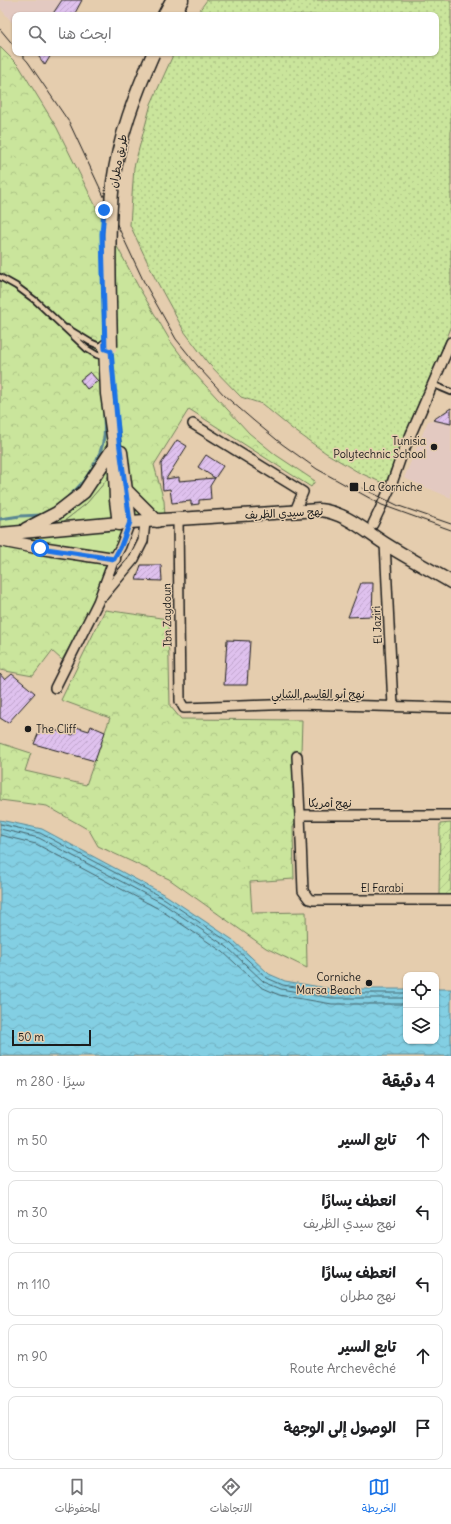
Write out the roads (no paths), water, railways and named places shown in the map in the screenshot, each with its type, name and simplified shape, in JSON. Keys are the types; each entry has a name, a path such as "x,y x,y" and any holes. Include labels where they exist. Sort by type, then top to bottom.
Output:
{"street":[{"path":"166,12 172,0"},
{"path":"176,12 182,0"},
{"path":"55,688 98,602 114,559 121,546 127,491 119,441 108,351 102,234 108,174 119,120 143,56"},
{"name":"طريق مطران","path":"108,351 109,256 113,181 126,123 136,92 152,56"},
{"path":"373,524 391,486 401,457 451,342"},
{"path":"108,351 107,394 114,447 116,500 124,523"},
{"path":"193,424 303,492 295,511"},
{"path":"19,532 57,513 84,492 114,447"},
{"path":"98,602 134,559 151,522 127,491"},
{"name":"نهج سيدي الظريف","path":"0,534 124,523 295,511 331,511 345,517 385,543 451,582"},
{"name":"Ibn Zaydoun","path":"178,520 180,701 184,708"},
{"path":"0,540 40,548 114,559"},
{"name":"El Jaziri","path":"385,543 393,706"},
{"name":"نهج أبو القاسم الشابي","path":"184,708 297,704 451,708"},
{"path":"297,756 300,815"},
{"name":"نهج أمريكا","path":"313,900 309,899 303,891 300,815 451,815"},
{"name":"El Farabi","path":"313,900 451,900"}],"lane":[{"path":"0,277 16,286 36,301 87,349 97,355 108,351"},
{"path":"62,325 108,351"},
{"path":"432,384 451,392"}],"water":[{"path":"0,820 42,829 167,896 233,940 269,974 285,981 332,989 403,989 403,1044 439,1044 439,989 451,989 451,1056 0,1056"}],"waterway":[{"path":"69,496 87,477 100,453 104,437 104,414"},
{"path":"0,519 42,515"}],"tram line":[{"path":"0,29 12,43"},
{"path":"23,56 69,122 144,282 176,339 201,370 225,396 254,421 282,444 317,469 382,505 451,530"},
{"path":"362,488 399,506 451,524"}],"place":[{"name":"Tunisia Polytechnic School","path":"434,447"},
{"name":"La Corniche","path":"354,487"},
{"name":"The Cliff","path":"28,729"},
{"name":"Corniche Marsa Beach","path":"369,983"}]}
